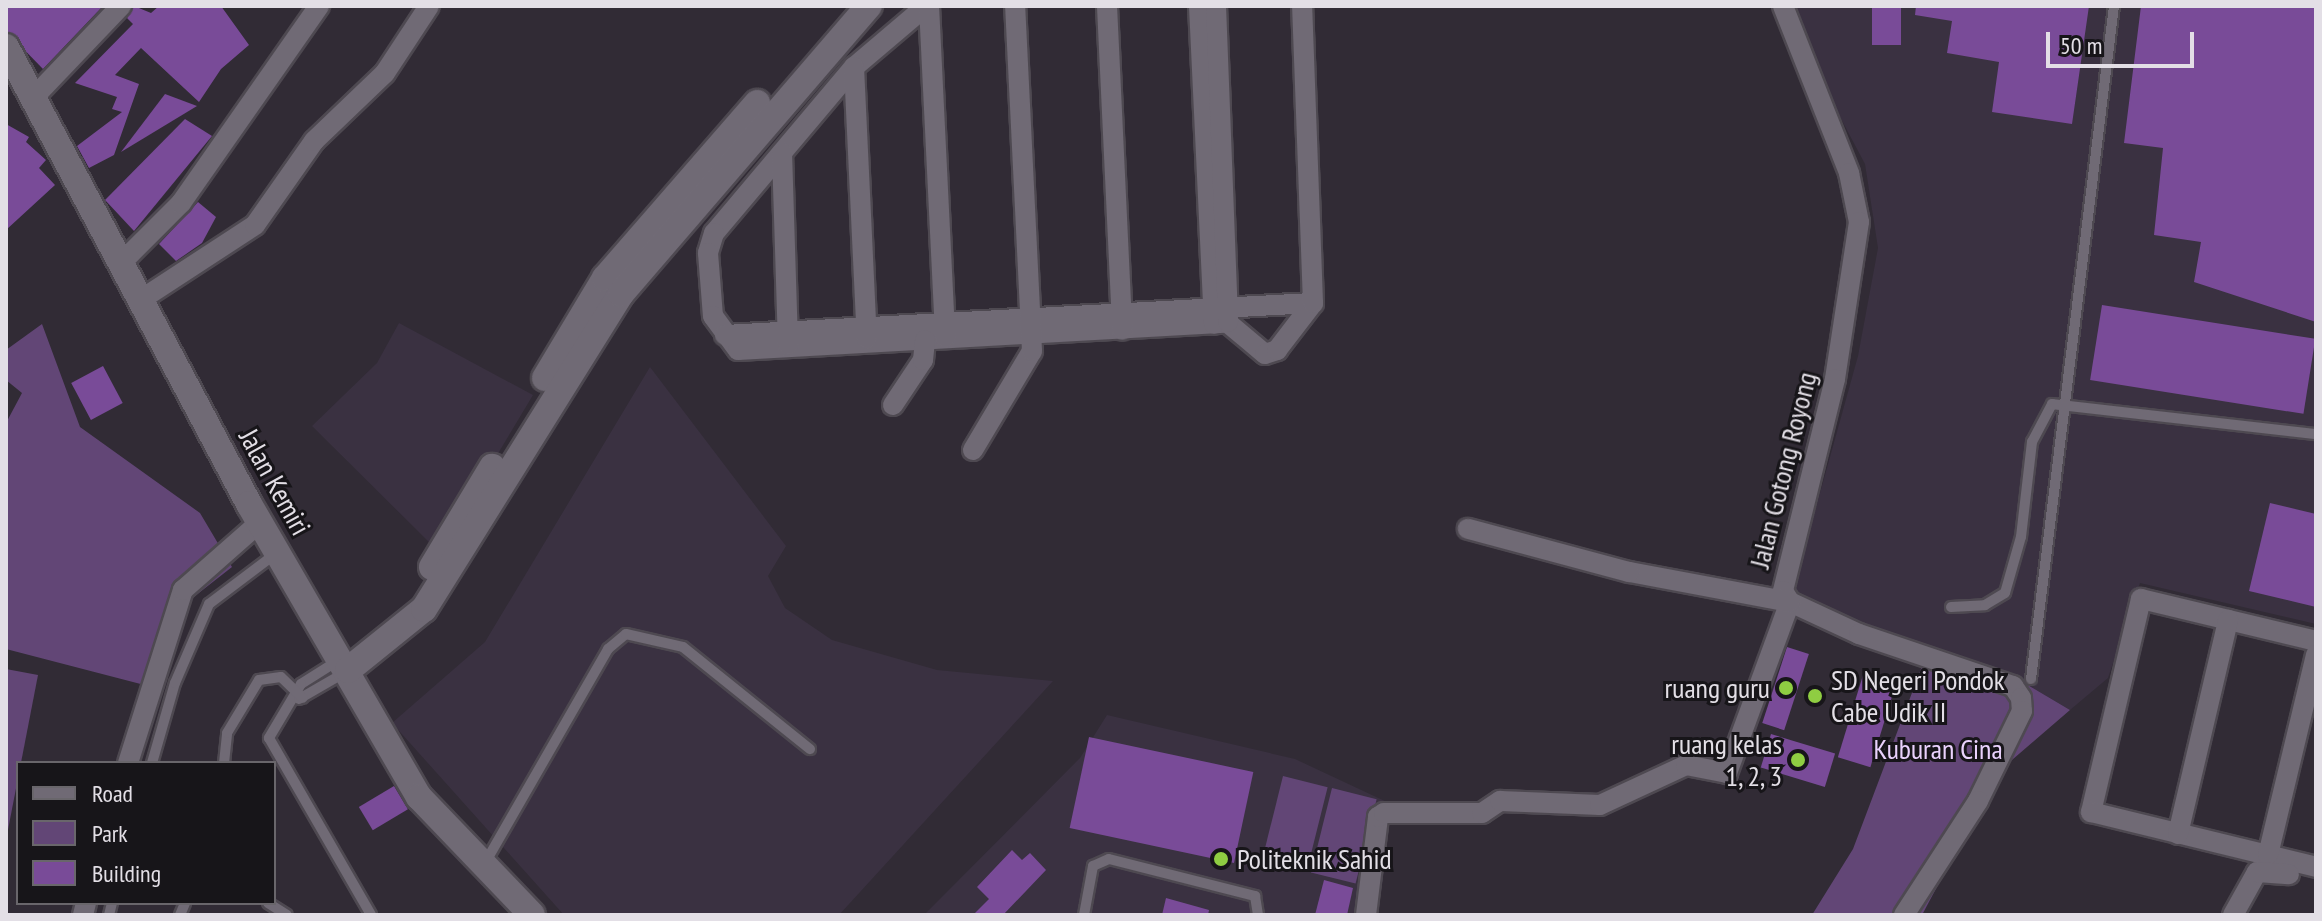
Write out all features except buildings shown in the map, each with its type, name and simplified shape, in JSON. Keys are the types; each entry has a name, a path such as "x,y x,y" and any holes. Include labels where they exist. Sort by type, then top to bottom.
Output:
{"street":[{"path":"34,97 121,6"},
{"path":"123,261 181,203 319,6"},
{"path":"142,299 255,225 314,141 385,73 429,6"},
{"path":"345,664 410,604 605,278 842,6"},
{"path":"345,664 424,609 621,294 869,6"},
{"path":"928,6 854,67 714,233 708,253 713,316 725,335 788,339 938,334 1221,317 1313,303"},
{"path":"893,405 938,334 928,6"},
{"path":"973,450 1029,359 1032,327 1015,6"},
{"path":"1107,6 1122,323"},
{"path":"1199,6 1221,317 1265,354 1277,350 1313,303 1302,6"},
{"path":"1216,6 1221,317"},
{"name":"Jalan Gotong Royong","path":"1783,6 1849,173 1859,222 1835,379 1782,583 1790,602 2013,686 2021,698 2022,711 1978,801 1904,915"},
{"name":"Jalan Kemiri","path":"6,47 277,553 345,664 419,797 482,868 532,915"},
{"path":"854,67 867,335"},
{"path":"782,153 788,339"},
{"path":"129,761 183,590 260,522"},
{"path":"1366,915 1378,817 1384,813 1482,813 1500,801 1600,805 1686,765 1727,773 1751,691 1790,602 1629,572 1468,529"},
{"path":"2316,641 2141,599 2091,812 2316,867"},
{"path":"2178,834 2228,620"},
{"path":"2268,855 2316,655"},
{"path":"2233,915 2257,872 2316,880"}],"lane":[{"path":"2031,679 2114,6"},
{"path":"1951,607 1985,605 2005,593 2039,417 2065,401 2316,434"},
{"path":"153,761 175,683 209,604 277,553"},
{"path":"482,868 608,649 626,634 683,647 810,749"},
{"path":"298,696 345,664"},
{"path":"345,664 298,696 270,732 271,749 371,915"},
{"path":"224,761 227,733 259,680 273,674 298,696"},
{"path":"1084,915 1093,866 1109,859 1255,896 1258,915"}],"shaded area":[{"path":"1781,6 2316,6 2316,624 2140,583 2108,678 2070,710 2014,677 1865,635 1792,594 1858,356 1878,248 1865,164"},
{"path":"399,323 533,395 439,552 312,426 377,363"},
{"path":"650,367 786,546 768,576 785,608 832,640 937,670 1053,681 839,915 564,915 392,723 485,642"},
{"name":"Politeknik Sahid","path":"1107,715 1295,759 1389,803 1370,915 924,915 1080,758"}],"green space":[{"path":"42,324 80,427 200,513 232,567 186,603 156,688 6,649 6,423 22,393 6,380 6,350"},
{"name":"Kuburan Cina","path":"1927,653 2014,677 2070,710 1998,772 1922,915 1812,915 1853,849"},
{"path":"6,669 38,675 21,761 16,761 16,788 6,840"},
{"path":"1283,776 1328,787 1307,871 1262,859"},
{"path":"1332,788 1377,799 1356,884 1311,872"}],"place":[{"name":"ruang guru","path":"1786,688"},
{"name":"SD Negeri Pondok Cabe Udik II","path":"1815,696"},
{"name":"ruang kelas 1, 2, 3","path":"1798,760"},
{"name":"Politeknik Sahid","path":"1221,859"}]}
